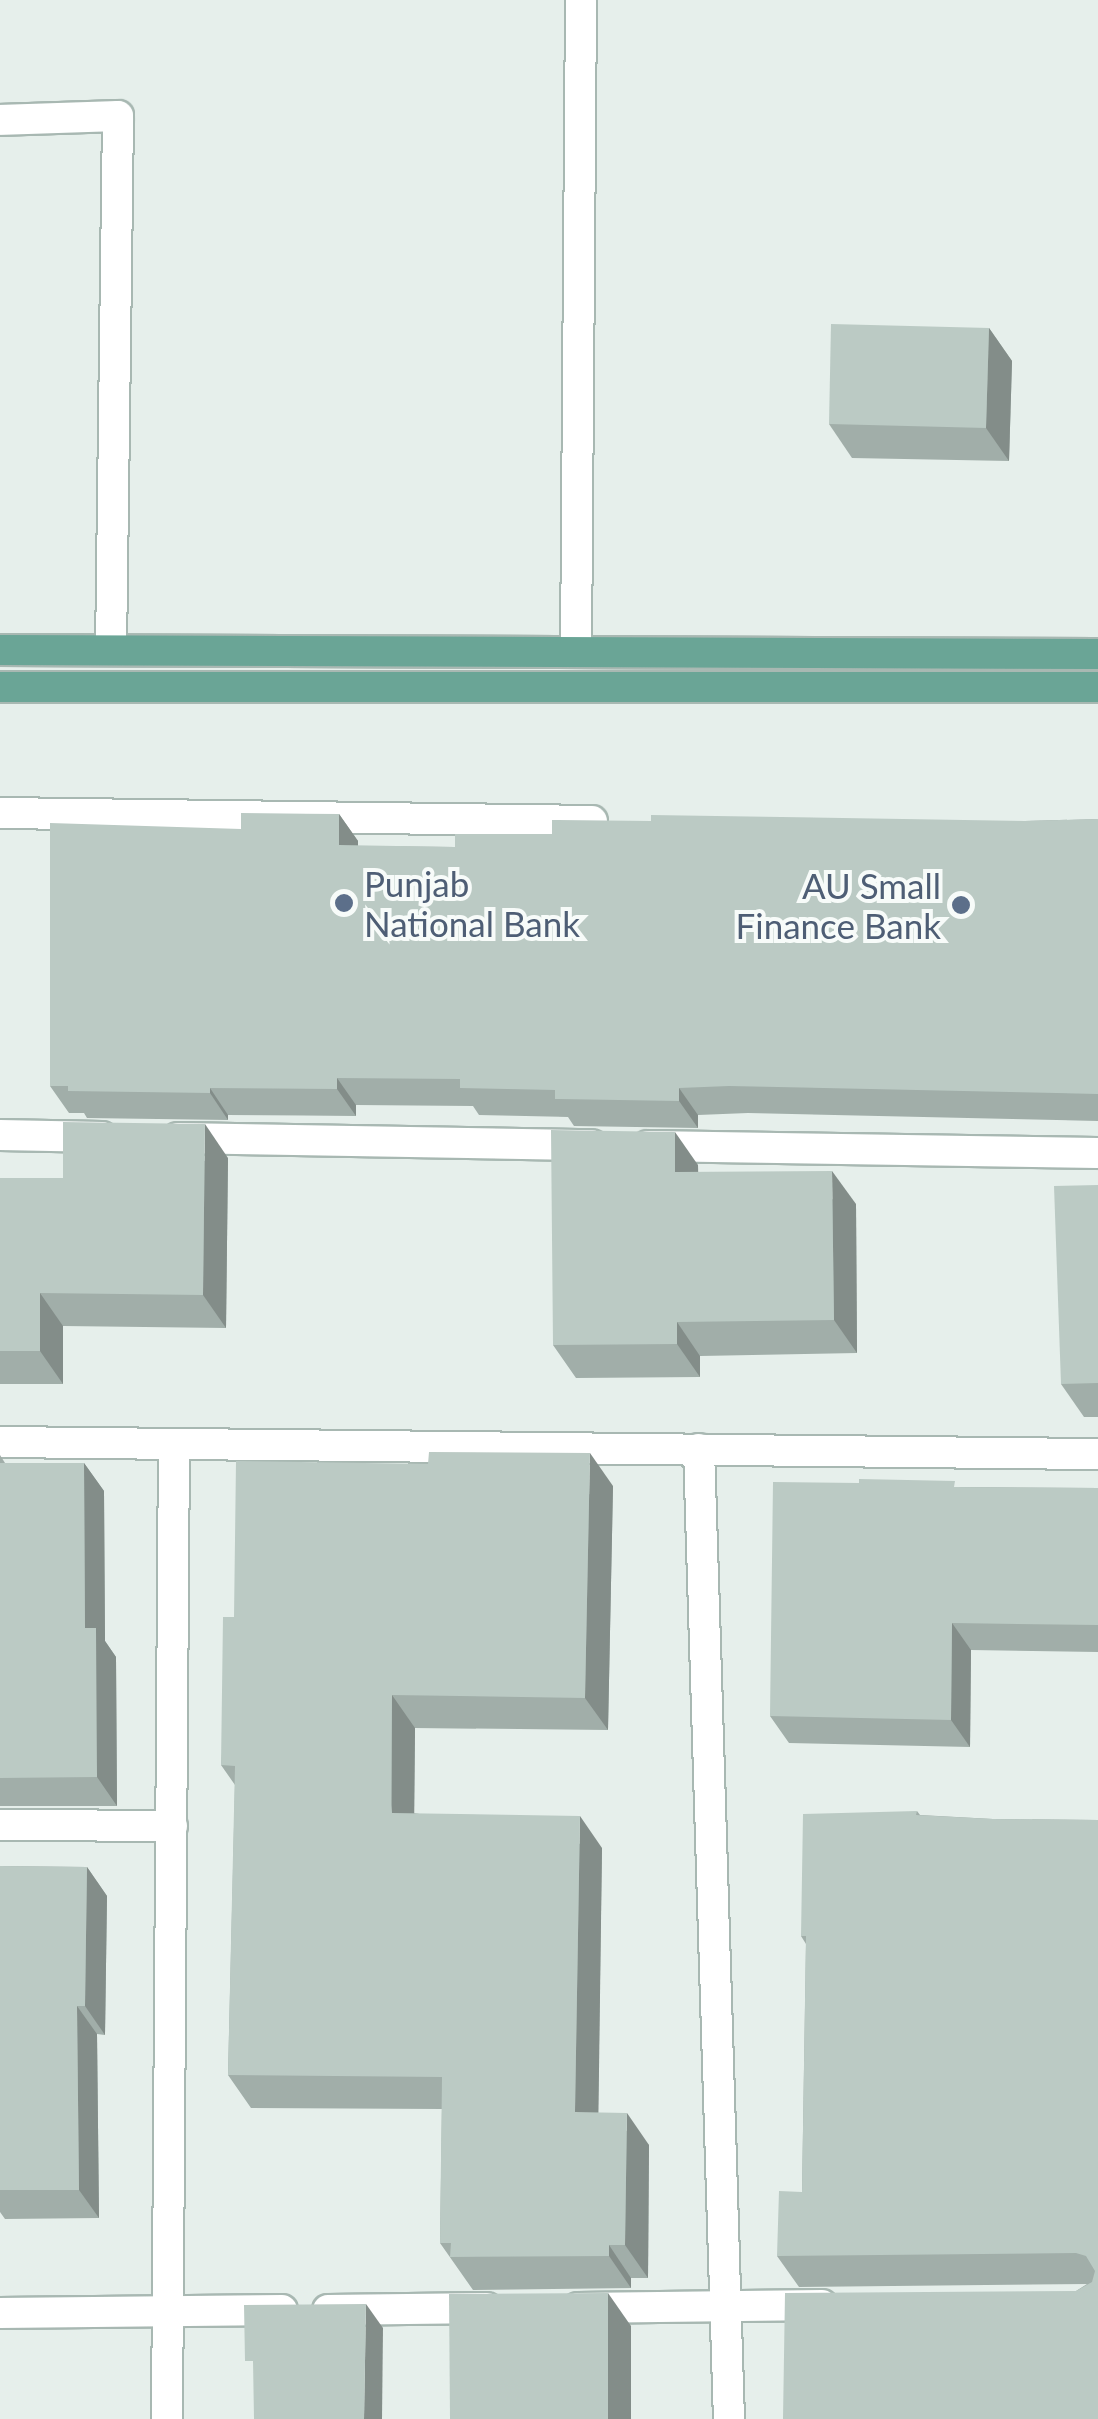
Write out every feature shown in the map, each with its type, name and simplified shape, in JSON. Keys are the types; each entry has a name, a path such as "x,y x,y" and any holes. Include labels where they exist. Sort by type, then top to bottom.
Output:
{"main road":[{"path":"0,650 1098,654"},
{"path":"0,688 1098,686"}],"street":[{"path":"576,651 580,0"},
{"path":"0,120 118,116 111,648"},
{"path":"0,813 619,822"},
{"path":"0,1136 1098,1153"},
{"path":"0,1442 1098,1454"},
{"path":"167,2419 174,1444"},
{"path":"699,1449 729,2419"},
{"path":"0,1825 172,1826"},
{"path":"0,2313 844,2305"}],"building":[{"path":"831,324 989,328 986,428 829,424"},
{"path":"241,813 339,814 339,845 455,847 455,834 552,834 552,820 651,821 651,815 1098,819 1098,1094 729,1086 679,1088 679,1101 555,1099 555,1090 460,1088 460,1079 337,1078 337,1089 210,1088 210,1093 68,1091 68,1086 50,1086 50,823 241,829"},
{"path":"63,1122 205,1124 203,1295 40,1293 40,1351 0,1351 0,1178 63,1178"},
{"path":"551,1130 675,1132 675,1172 832,1171 834,1320 677,1322 677,1344 553,1345"},
{"path":"1098,1185 1098,1383 1061,1384 1054,1186"},
{"path":"429,1452 590,1453 585,1698 392,1695 391,1805 392,1813 580,1816 575,2112 627,2113 625,2245 609,2245 609,2256 450,2257 451,2243 440,2243 442,2077 228,2075 235,1766 221,1765 223,1617 234,1617 236,1461 428,1464"},
{"path":"0,1463 84,1463 85,1628 96,1628 97,1777 0,1778"},
{"path":"859,1479 955,1481 954,1487 1098,1488 1098,1625 952,1623 951,1720 770,1716 773,1482 859,1483"},
{"path":"917,1811 916,1815 993,1819 1098,1820 1098,2419 783,2419 785,2293 1076,2291 1092,2282 1095,2271 1086,2256 1076,2253 777,2256 779,2191 802,2192 806,1936 801,1936 803,1814"},
{"path":"0,1866 87,1867 85,2006 77,2006 79,2190 0,2190"},
{"path":"608,2293 608,2419 450,2419 449,2294"},
{"path":"366,2304 364,2419 254,2419 253,2361 245,2361 244,2305"}],"place":[{"name":"Punjab National Bank","path":"344,903"},
{"name":"AU Small Finance Bank","path":"961,905"}]}
